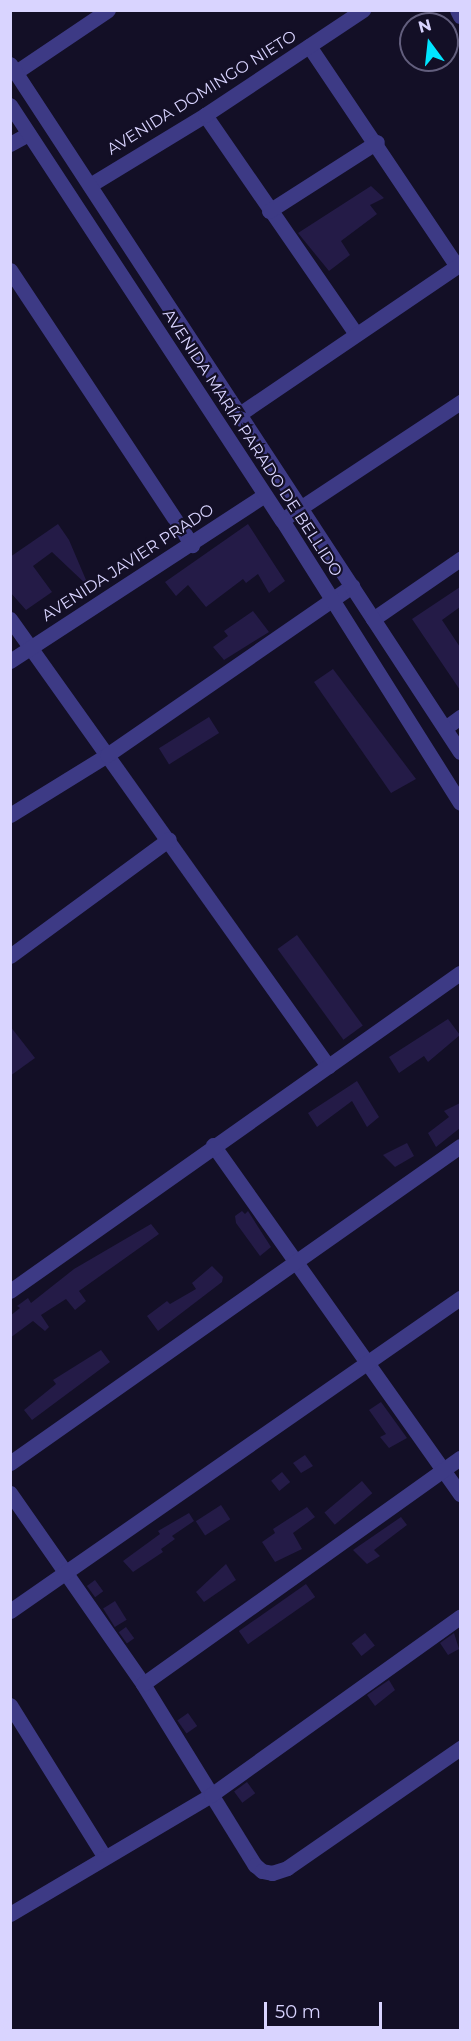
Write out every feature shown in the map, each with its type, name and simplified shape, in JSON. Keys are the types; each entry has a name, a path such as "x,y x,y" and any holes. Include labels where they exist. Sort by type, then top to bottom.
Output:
{"street":[{"path":"13,68 108,10"},
{"name":"AVENIDA DOMINGO NIETO","path":"90,185 205,115 363,10"},
{"path":"457,10 460,16"},
{"path":"241,413 459,265 377,142 309,46"},
{"name":"AVENIDA MARÍA PARADO DE BELLIDO","path":"13,68 241,413 460,752"},
{"name":"AVENIDA MARÍA PARADO DE BELLIDO","path":"10,105 333,599 460,803"},
{"path":"205,115 269,211 356,334"},
{"path":"10,144 28,134"},
{"path":"269,211 377,142"},
{"path":"10,270 192,545"},
{"path":"282,520 460,402"},
{"name":"AVENIDA JAVIER PRADO","path":"10,660 192,545 265,495"},
{"path":"373,619 460,559"},
{"path":"10,816 107,755 352,585"},
{"path":"10,619 328,1065"},
{"path":"445,728 460,717"},
{"path":"10,956 169,839"},
{"path":"10,1291 213,1145 460,973"},
{"path":"213,1145 460,1494"},
{"path":"10,1463 460,1146"},
{"path":"10,1611 460,1299"},
{"path":"143,1684 460,1458"},
{"path":"10,1493 63,1573 143,1684 255,1866 272,1873 287,1868 460,1748"},
{"path":"10,1914 104,1856 211,1795 460,1617"},
{"path":"10,1705 104,1856"}],"building":[{"path":"371,186 384,198 370,205 377,214 341,241 350,255 329,271 298,233"},
{"path":"58,524 69,540 89,587 52,552 33,566 52,592 26,610 10,592 10,557"},
{"path":"248,524 285,581 269,593 258,574 246,583 243,579 206,607 188,585 176,596 165,582"},
{"path":"460,587 460,607 442,620 460,647 460,690 412,619"},
{"path":"253,611 269,632 224,660 213,647 228,636 224,631"},
{"path":"333,669 416,779 391,793 314,682"},
{"path":"209,717 219,733 169,764 159,748"},
{"path":"297,935 363,1026 343,1040 278,949"},
{"path":"448,1019 460,1035 428,1062 424,1056 399,1073 389,1057"},
{"path":"10,1026 35,1058 10,1076"},
{"path":"357,1081 379,1117 367,1127 352,1101 317,1127 308,1113"},
{"path":"460,1103 460,1128 436,1147 428,1133 449,1117 444,1111"},
{"path":"407,1143 414,1156 395,1167 383,1155"},
{"path":"242,1211 245,1214 248,1211 271,1247 260,1256 236,1223 235,1216"},
{"path":"151,1224 159,1234 79,1291 86,1301 75,1310 66,1299 41,1315 49,1327 45,1331 33,1321 10,1338 10,1316 20,1308 17,1306 28,1298 31,1303 74,1269"},
{"path":"212,1266 223,1277 222,1282 158,1331 147,1316 167,1301 170,1304 196,1289 192,1283"},
{"path":"101,1350 110,1362 32,1420 24,1410 56,1384 53,1380"},
{"path":"381,1402 407,1438 389,1448 380,1437 386,1434 369,1410"},
{"path":"305,1455 313,1466 301,1473 293,1463"},
{"path":"282,1472 290,1482 279,1491 271,1481"},
{"path":"362,1481 372,1493 335,1525 324,1512"},
{"path":"221,1505 230,1519 205,1536 196,1521"},
{"path":"307,1507 315,1517 293,1533 302,1549 275,1562 262,1542 275,1533 273,1529"},
{"path":"189,1513 194,1521 172,1536 175,1539 161,1549 163,1552 133,1572 123,1561 160,1534 158,1531"},
{"path":"401,1517 407,1525 374,1550 380,1556 367,1564 353,1550"},
{"path":"226,1564 236,1580 204,1602 196,1592"},
{"path":"95,1580 103,1591 95,1597 87,1586"},
{"path":"306,1584 315,1597 248,1644 239,1631"},
{"path":"115,1601 127,1620 115,1627 103,1608"},
{"path":"126,1627 134,1638 127,1644 119,1632"},
{"path":"365,1633 375,1646 361,1656 352,1643"},
{"path":"454,1633 459,1649 448,1655 440,1643"},
{"path":"389,1680 395,1690 375,1706 367,1695"},
{"path":"188,1713 197,1726 187,1734 177,1720"},
{"path":"247,1782 255,1793 242,1803 234,1791"}]}
